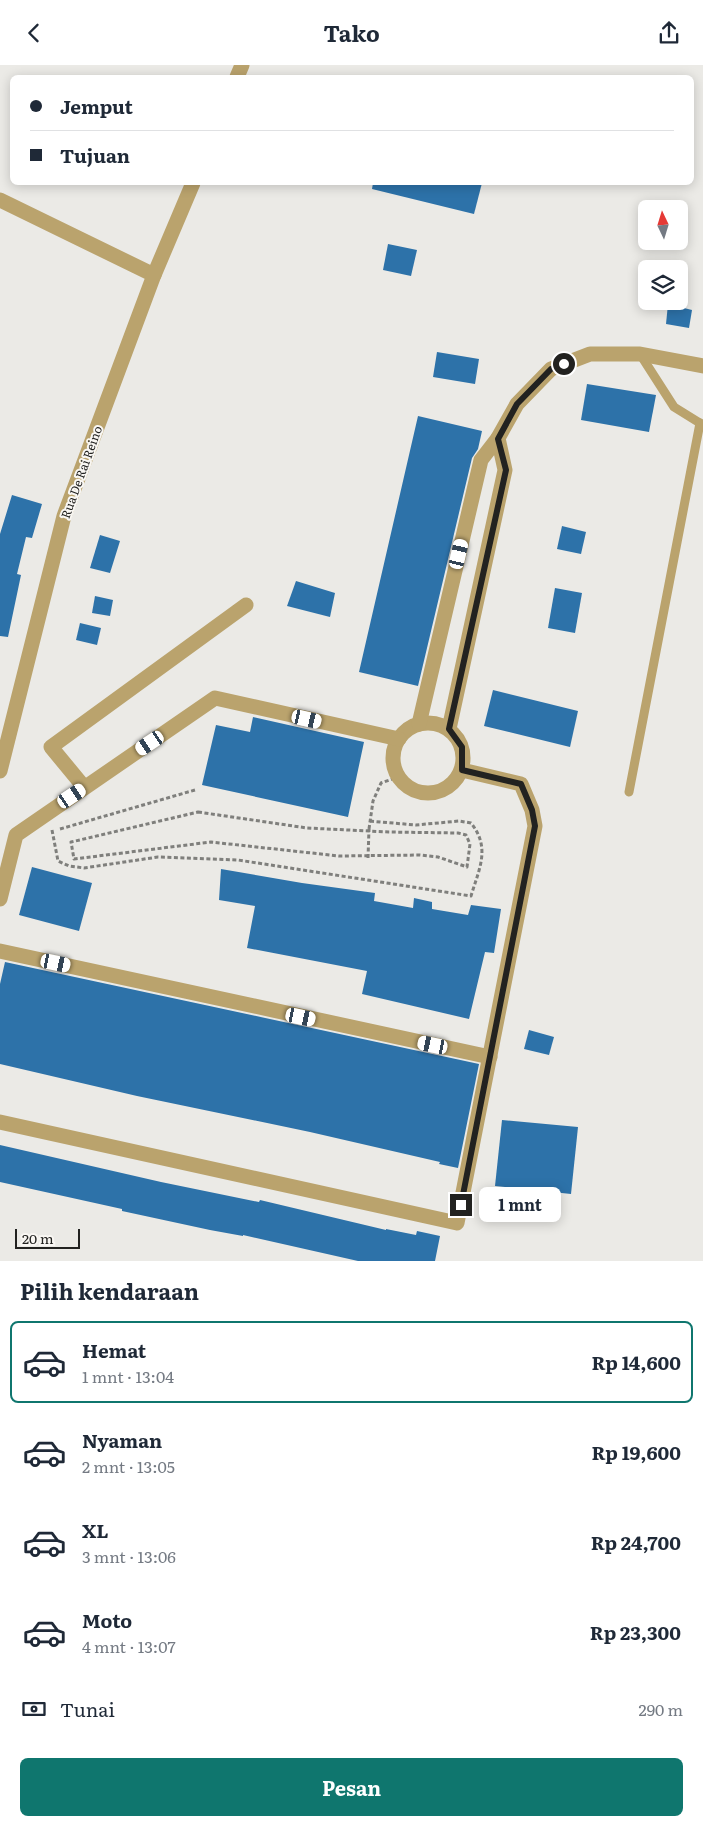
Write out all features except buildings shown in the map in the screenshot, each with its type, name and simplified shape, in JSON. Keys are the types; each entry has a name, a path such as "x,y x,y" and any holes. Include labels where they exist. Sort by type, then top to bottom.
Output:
{"street":[{"name":"Rua De Rai Reino","path":"0,771 64,516 154,275 192,185"},
{"path":"0,200 154,275"},
{"path":"419,724 481,460 498,439 517,404 551,369 590,354 640,354 703,366"},
{"path":"449,729 506,470 498,439"},
{"path":"84,787 50,747 246,605"},
{"path":"0,899 16,835 215,698 399,739"},
{"path":"434,723 449,729 462,747 462,770 451,786 432,794 413,790 398,777 393,758 399,739 407,730 419,724 434,723"},
{"path":"0,1122 457,1223 535,826 532,810 521,784 462,770"},
{"path":"0,951 490,1057"}],"lane":[{"path":"629,792 701,424 674,407 640,354"}],"path":[{"path":"368,858 369,821 372,801 381,783 398,777"},
{"path":"52,831 195,790"},
{"path":"198,812 307,828 458,833 466,835 470,844 467,867 438,857 420,855 339,856 256,845 211,842 74,859 72,842 198,812"},
{"path":"48,813 58,861 69,866 84,868 158,857 238,860 471,896 481,861 483,843 472,823 459,821 416,825 369,821"}],"route":[{"path":"461,1205 535,826 532,810 521,784 462,770 462,747 449,729 506,470 498,439 517,404 551,369 564,364"}]}
